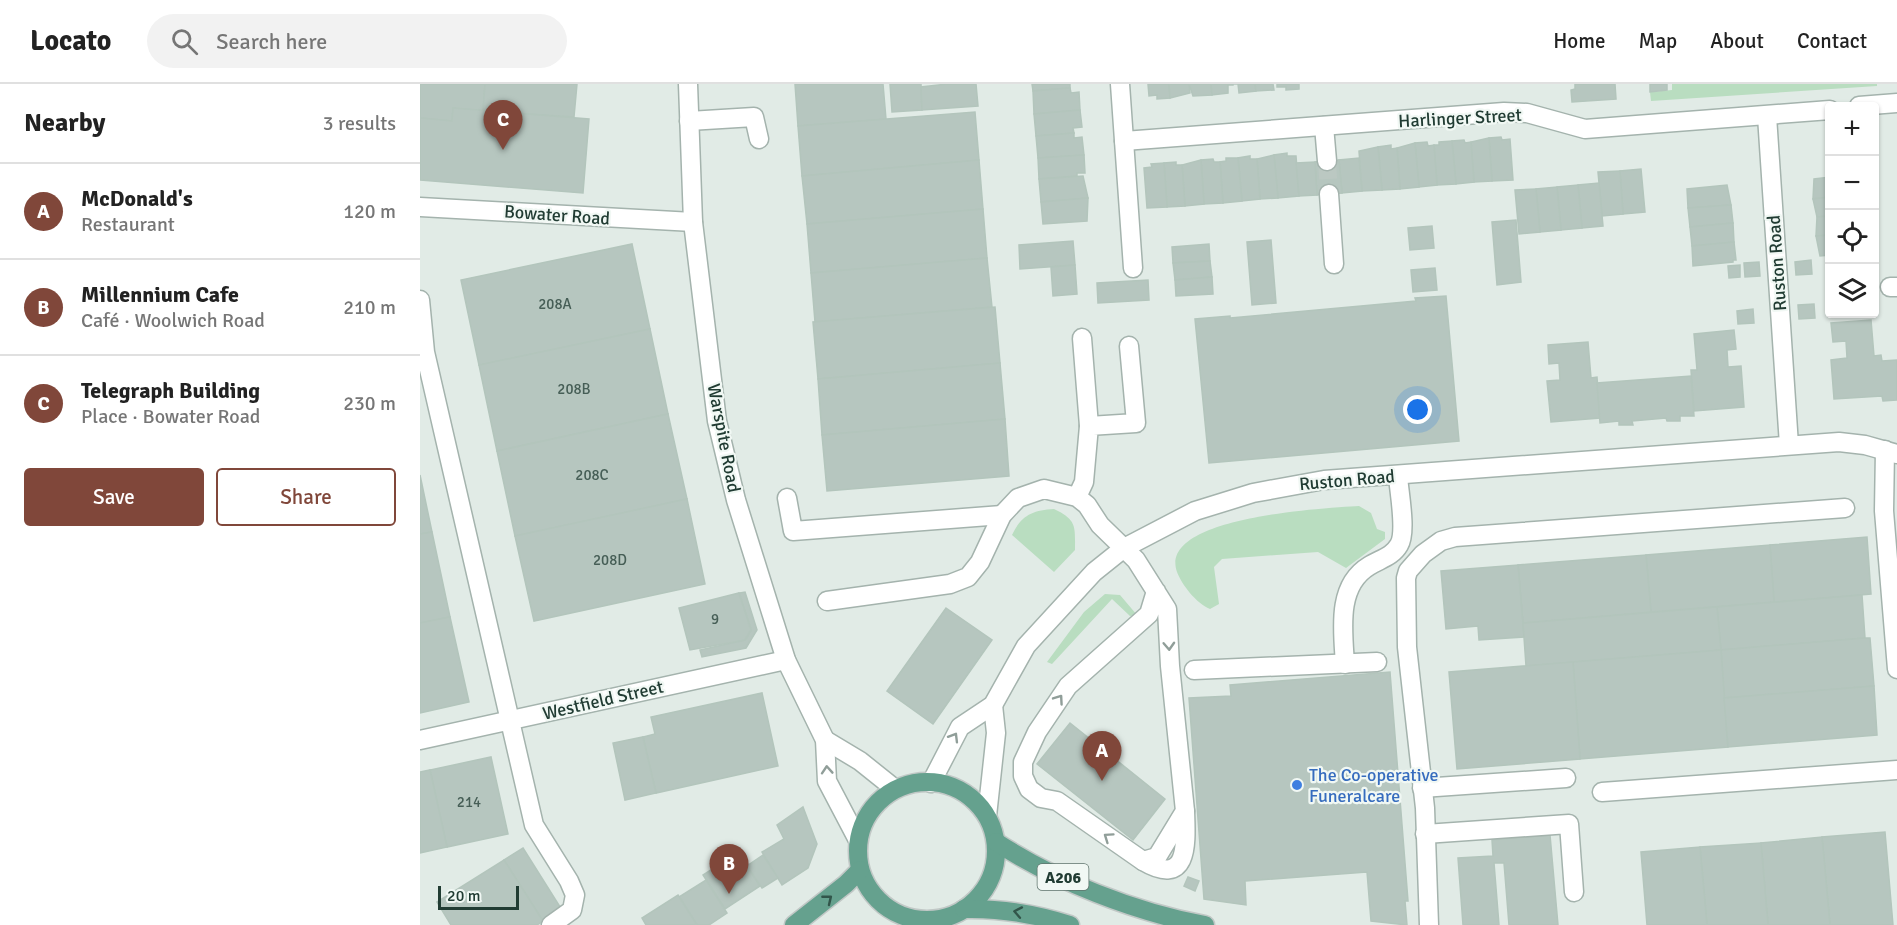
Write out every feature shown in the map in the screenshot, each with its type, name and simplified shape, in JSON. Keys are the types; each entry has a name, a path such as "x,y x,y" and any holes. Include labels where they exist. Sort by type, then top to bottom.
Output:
{"main road":[{"path":"931,783 952,787 971,798 987,816 996,842 993,872 977,900 964,909 947,917 914,921 885,906 865,885 860,870 858,840 864,822 872,810 895,789 912,784 931,783"},
{"name":"A206","path":"996,842 1093,891 1167,918 1205,925"},
{"path":"794,925 860,870"},
{"name":"A206","path":"964,909 993,908 1016,911 1070,925"}],"street":[{"name":"Warspite Road","path":"688,84 693,222 717,421 736,500 786,660 825,740 828,781 858,840"},
{"path":"1120,84 1133,268"},
{"path":"1879,104 1897,103"},
{"name":"Harlinger Street","path":"1124,141 1504,112 1527,105 1585,129 1825,110"},
{"name":"Ruston Road","path":"1767,116 1789,445"},
{"path":"689,121 754,117 759,139"},
{"path":"1324,126 1327,161"},
{"path":"1329,194 1334,264"},
{"name":"Bowater Road","path":"420,207 693,222"},
{"path":"420,300 425,352 534,825 569,881 575,895 572,910 550,925"},
{"path":"1077,497 1084,482 1089,426 1082,338"},
{"path":"1089,426 1136,423 1129,346"},
{"name":"Ruston Road","path":"931,783 960,727 993,705 1026,646 1094,572 1124,548 1195,511 1253,493 1324,480 1839,442 1891,452"},
{"path":"1891,452 1884,511 1897,669"},
{"path":"1345,664 1343,610 1346,596 1354,582 1368,566 1387,558 1400,544 1402,532 1398,476"},
{"path":"827,601 950,584 968,577 980,562 1002,515 1018,498 1044,489 1077,497 1087,505 1100,525 1144,571 1167,609 1170,666 1185,812 1157,857 1143,861 1057,801 1041,798 1029,789 1023,776 1023,762 1038,732 1068,686 1149,614 1156,591"},
{"path":"787,498 793,531 1002,515"},
{"path":"1429,925 1422,788 1407,647 1406,578 1414,562 1442,541 1476,534 1845,508"},
{"name":"Westfield Street","path":"420,740 786,660"},
{"path":"1194,670 1377,662"},
{"path":"987,816 996,733 993,705"},
{"path":"825,740 860,761 895,789"},
{"path":"1602,792 1897,770"},
{"path":"1422,788 1566,778"},
{"path":"1425,834 1569,824 1574,892"}],"green space":[{"path":"1672,84 1877,84 1877,86 1651,101 1650,92 1672,90"},
{"path":"1359,506 1371,513 1377,529 1385,532 1385,539 1346,568 1318,552 1222,559 1214,567 1219,604 1210,609 1190,593 1177,572 1178,553 1193,538 1218,527 1283,513"},
{"path":"1054,509 1071,520 1075,550 1054,572 1012,535 1019,523 1028,515"},
{"path":"1105,594 1120,595 1137,615 1130,616 1112,599 1052,664 1047,662 1084,612"}],"building":[{"path":"420,84 485,84 483,111 453,108 452,121 420,118"},
{"path":"485,84 577,84 574,117 483,111"},
{"path":"795,84 883,84 886,119 798,126"},
{"path":"890,84 921,84 922,110 892,112"},
{"path":"976,84 978,106 922,110 921,87"},
{"path":"1032,84 1070,84 1070,88 1033,91"},
{"path":"1148,84 1169,84 1170,98 1157,99 1157,95 1149,96"},
{"path":"1169,84 1189,84 1190,93 1170,98"},
{"path":"1189,84 1211,84 1212,95 1193,96"},
{"path":"1211,84 1233,85 1228,85 1228,93 1212,95"},
{"path":"1238,84 1255,84 1256,91 1239,93"},
{"path":"1255,84 1273,84 1274,90 1256,91"},
{"path":"1277,84 1299,84 1299,89 1286,90 1286,87 1277,87"},
{"path":"1575,84 1615,84 1616,99 1572,102 1571,90 1575,89"},
{"path":"1650,84 1667,84 1667,90 1650,92"},
{"path":"1070,88 1071,93 1079,92 1080,110 1034,114 1033,91"},
{"path":"453,108 589,119 583,193 420,180 420,118 452,121"},
{"path":"1080,110 1082,127 1073,128 1074,133 1036,136 1034,114"},
{"path":"975,112 979,160 802,176 798,126"},
{"path":"1074,133 1074,138 1082,137 1084,155 1038,158 1036,136"},
{"path":"1501,137 1502,140 1510,139 1513,180 1492,181 1489,138"},
{"path":"1489,138 1492,181 1474,182 1471,142"},
{"path":"1464,140 1465,143 1471,142 1474,182 1456,184 1452,141"},
{"path":"1452,141 1456,184 1437,185 1434,145 1439,145 1439,142"},
{"path":"1427,142 1428,146 1434,145 1437,185 1419,187 1415,143"},
{"path":"1415,143 1419,187 1400,189 1397,148"},
{"path":"1391,145 1391,149 1397,148 1400,189 1382,190 1378,147"},
{"path":"1378,147 1382,190 1362,191 1359,151"},
{"path":"1287,153 1287,156 1296,156 1299,196 1278,198 1274,155"},
{"path":"1084,155 1085,173 1077,173 1077,176 1039,179 1038,158"},
{"path":"1274,155 1278,198 1260,199 1257,159"},
{"path":"1250,156 1250,159 1257,159 1260,199 1242,201 1238,158"},
{"path":"1226,158 1238,158 1242,201 1223,203 1220,162 1226,161"},
{"path":"1359,158 1362,191 1342,193 1339,160"},
{"path":"1213,159 1214,162 1220,162 1223,203 1204,204 1201,160"},
{"path":"979,160 983,209 807,224 802,176"},
{"path":"1201,160 1204,204 1185,206 1182,165"},
{"path":"1339,160 1342,193 1317,195 1315,162"},
{"path":"1176,162 1176,165 1182,165 1185,206 1167,207 1164,163"},
{"path":"1315,162 1317,195 1299,196 1296,163"},
{"path":"1164,163 1167,207 1147,208 1144,168 1152,167 1151,164"},
{"path":"1641,169 1645,212 1623,214 1620,171"},
{"path":"1620,171 1623,214 1602,216 1598,172"},
{"path":"1083,176 1088,198 1041,202 1039,179"},
{"path":"1825,178 1825,198 1813,199 1814,179"},
{"path":"1599,183 1603,226 1582,228 1578,185"},
{"path":"1578,185 1582,228 1561,230 1557,187"},
{"path":"1727,185 1731,205 1688,208 1687,189"},
{"path":"1557,187 1561,230 1540,232 1536,189"},
{"path":"1536,189 1540,232 1519,234 1515,190"},
{"path":"1088,198 1087,221 1043,224 1041,202"},
{"path":"1825,198 1825,216 1817,217 1813,199"},
{"path":"1731,205 1733,223 1690,227 1688,208"},
{"path":"983,209 987,258 811,273 807,224"},
{"path":"1825,216 1825,235 1816,236 1817,217"},
{"path":"1516,220 1521,282 1497,285 1492,222"},
{"path":"1733,223 1734,242 1692,246 1690,227"},
{"path":"1432,226 1434,248 1410,250 1408,228"},
{"path":"1825,235 1825,256 1820,256 1816,236"},
{"path":"1271,240 1276,303 1252,305 1247,242"},
{"path":"1073,241 1075,265 1020,269 1019,245"},
{"path":"1734,242 1736,260 1733,262 1693,266 1692,246"},
{"path":"632,244 650,329 479,365 461,280"},
{"path":"1209,244 1210,261 1173,263 1172,247"},
{"path":"987,258 992,307 815,322 811,273"},
{"path":"1811,260 1812,274 1796,275 1795,262"},
{"path":"1210,261 1212,277 1175,280 1173,263"},
{"path":"1759,262 1760,276 1745,277 1744,263"},
{"path":"1075,265 1077,294 1053,296 1051,267"},
{"path":"1740,265 1740,277 1729,278 1728,266"},
{"path":"1435,268 1437,290 1413,292 1411,270"},
{"path":"1212,277 1213,294 1176,296 1175,280"},
{"path":"1148,280 1149,300 1098,303 1097,283"},
{"path":"1446,296 1459,441 1209,463 1195,319 1230,316 1230,318 1416,301 1415,298"},
{"path":"1814,304 1815,318 1799,319 1798,305"},
{"path":"995,307 1000,363 818,379 813,322"},
{"path":"1753,309 1754,323 1738,324 1737,311"},
{"path":"1871,320 1874,356 1881,355 1882,361 1897,360 1897,400 1883,401 1882,396 1834,399 1831,360 1847,358 1846,341 1833,342 1831,323"},
{"path":"650,329 668,414 497,451 479,365"},
{"path":"1734,330 1736,349 1727,350 1728,367 1741,366 1744,407 1694,411 1691,370 1697,370 1694,334"},
{"path":"1588,342 1591,378 1597,377 1600,418 1551,422 1547,381 1560,380 1559,363 1549,364 1548,345"},
{"path":"1000,363 1005,419 822,435 818,379"},
{"path":"1691,376 1694,416 1680,416 1680,421 1667,421 1666,418 1632,421 1633,425 1619,425 1619,421 1600,423 1597,383"},
{"path":"668,414 687,499 515,536 497,451"},
{"path":"1005,419 1009,476 827,491 822,435"},
{"path":"420,475 432,532 420,534"},
{"path":"687,499 705,584 534,621 515,536"},
{"path":"432,532 450,617 420,623 420,534"},
{"path":"1867,537 1871,594 1774,602 1770,545"},
{"path":"1770,545 1774,602 1651,612 1646,555"},
{"path":"1646,555 1651,612 1523,623 1518,565"},
{"path":"1518,565 1524,637 1479,640 1478,626 1446,629 1441,571"},
{"path":"745,592 757,630 746,648 702,657 700,650 745,640 751,630 739,593"},
{"path":"739,593 751,630 745,640 690,650 679,608"},
{"path":"1862,595 1865,638 1721,650 1717,607"},
{"path":"1717,607 1721,650 1526,666 1523,623"},
{"path":"946,608 992,640 933,724 887,691"},
{"path":"450,617 469,702 420,713 420,623"},
{"path":"1870,638 1874,686 1724,698 1721,650"},
{"path":"1721,650 1728,747 1580,759 1573,662"},
{"path":"1573,662 1580,759 1457,769 1449,672"},
{"name":"The Co-operative Funeralcare","path":"1390,672 1408,901 1405,901 1407,925 1371,921 1367,872 1245,881 1246,905 1204,899 1189,698 1231,696 1230,685"},
{"path":"1874,686 1877,735 1728,747 1724,698"},
{"path":"762,693 778,766 656,793 643,737 655,734 651,717"},
{"path":"1070,723 1165,799 1133,840 1037,764"},
{"path":"643,737 656,793 625,800 613,743"},
{"path":"491,757 508,834 447,847 430,770"},
{"path":"430,770 447,847 420,853 420,772"},
{"path":"803,807 817,844 808,868 782,885 762,852 784,839 777,825"},
{"path":"1885,832 1893,925 1830,925 1822,837"},
{"path":"1550,835 1558,925 1509,925 1504,863 1494,863 1499,925 1463,925 1458,858 1493,856 1492,840"},
{"path":"1822,837 1830,925 1768,925 1761,843"},
{"path":"1761,843 1768,925 1707,925 1700,847"},
{"path":"1700,847 1707,925 1647,925 1641,852"},
{"path":"523,848 562,910 543,921 504,860"},
{"path":"739,852 760,886 725,909 703,875"},
{"path":"763,855 778,878 762,888 747,866"},
{"path":"504,860 543,921 537,925 451,925 437,902"},
{"path":"1188,877 1199,881 1195,891 1184,886"},
{"path":"706,880 727,913 709,925 697,925 679,897"},
{"path":"678,895 697,925 646,925 642,918"}],"tunnel":[{"path":"1327,161 1329,194"}],"place":[{"name":"Telegraph Building","path":"503,150"},
{"name":"McDonald's","path":"1102,781"},
{"name":"The Co-operative Funeralcare","path":"1297,785"},
{"name":"Millennium Cafe","path":"729,894"}]}
